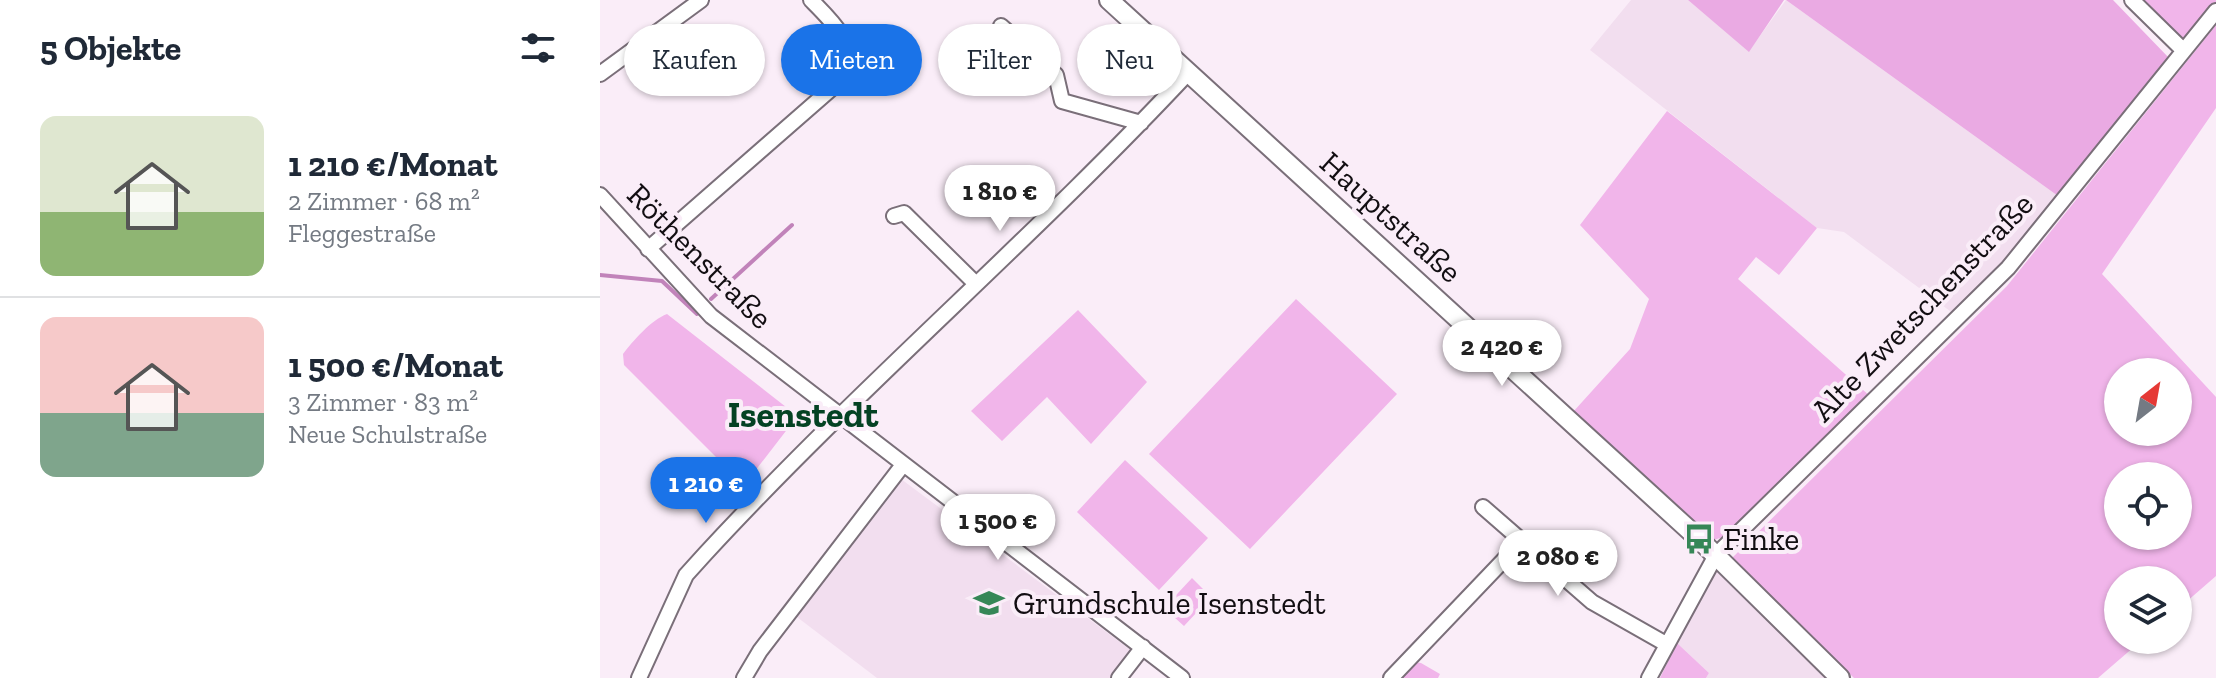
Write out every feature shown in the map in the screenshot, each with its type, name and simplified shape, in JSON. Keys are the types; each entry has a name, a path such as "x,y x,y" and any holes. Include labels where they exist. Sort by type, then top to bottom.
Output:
{"main road":[{"name":"Hauptstraße","path":"1109,0 1716,555 1840,678"}],"street":[{"path":"600,74 701,0"},
{"path":"648,249 847,75 852,63 849,47 811,0"},
{"path":"2132,0 2183,50"},
{"name":"Alte Zwetschenstraße","path":"1649,678 1716,555 2008,268 2216,11"},
{"path":"639,678 686,575 836,416 976,284 1188,73"},
{"path":"1061,96 1062,101 1141,123"},
{"name":"Röthenstraße","path":"600,195 711,316 836,416 1182,678"},
{"path":"894,216 904,213 976,284"},
{"path":"744,678 760,651 902,466"},
{"path":"1483,507 1520,543 1592,602 1666,644"},
{"path":"1391,678 1520,543"},
{"path":"1119,678 1143,647"}],"shaded area":[{"path":"1631,0 1688,0 1749,51 1786,0 2058,196 2002,266 1954,314 1844,232 1817,228 1590,50"},
{"path":"1688,0 1784,0 1749,52"},
{"path":"1786,0 2113,0 2169,58 2058,196"},
{"path":"2144,0 2216,0 2216,2 2183,40"},
{"path":"2216,25 2216,108 2102,274 2180,358 2104,358 2104,446 2192,446 2192,371 2216,397 2216,576 2192,597 2192,566 2104,566 2104,654 2126,654 2098,678 1854,678 1732,558 2007,286"},
{"path":"1667,111 1817,228 1779,275 1756,257 1738,279 1871,397 1729,535 1714,540 1573,412 1630,349 1649,299 1580,225"},
{"path":"1296,299 1397,394 1250,549 1149,454"},
{"path":"1078,310 1147,382 1091,444 1047,397 1002,441 971,411"},
{"path":"667,314 786,407 792,419 789,427 755,471 745,473 719,460 624,365 623,354 632,343"},
{"path":"1125,460 1208,538 1159,590 1077,512"},
{"name":"Grundschule Isenstedt","path":"901,479 1132,651 1111,678 877,678 793,614 895,482"},
{"path":"1716,568 1828,678 1706,678 1709,673 1677,643"},
{"path":"1192,578 1211,597 1184,626 1164,608"},
{"path":"1677,643 1709,673 1706,678 1660,678"},
{"path":"1414,662 1440,674 1438,678 1399,678"}],"waterway":[{"path":"711,299 792,225"},
{"path":"600,275 662,281 697,314"}],"place":[{"name":"Finke","path":"1699,539"},
{"name":"Grundschule Isenstedt","path":"989,603"}],"district":[{"name":"Isenstedt","path":"803,414"}]}
